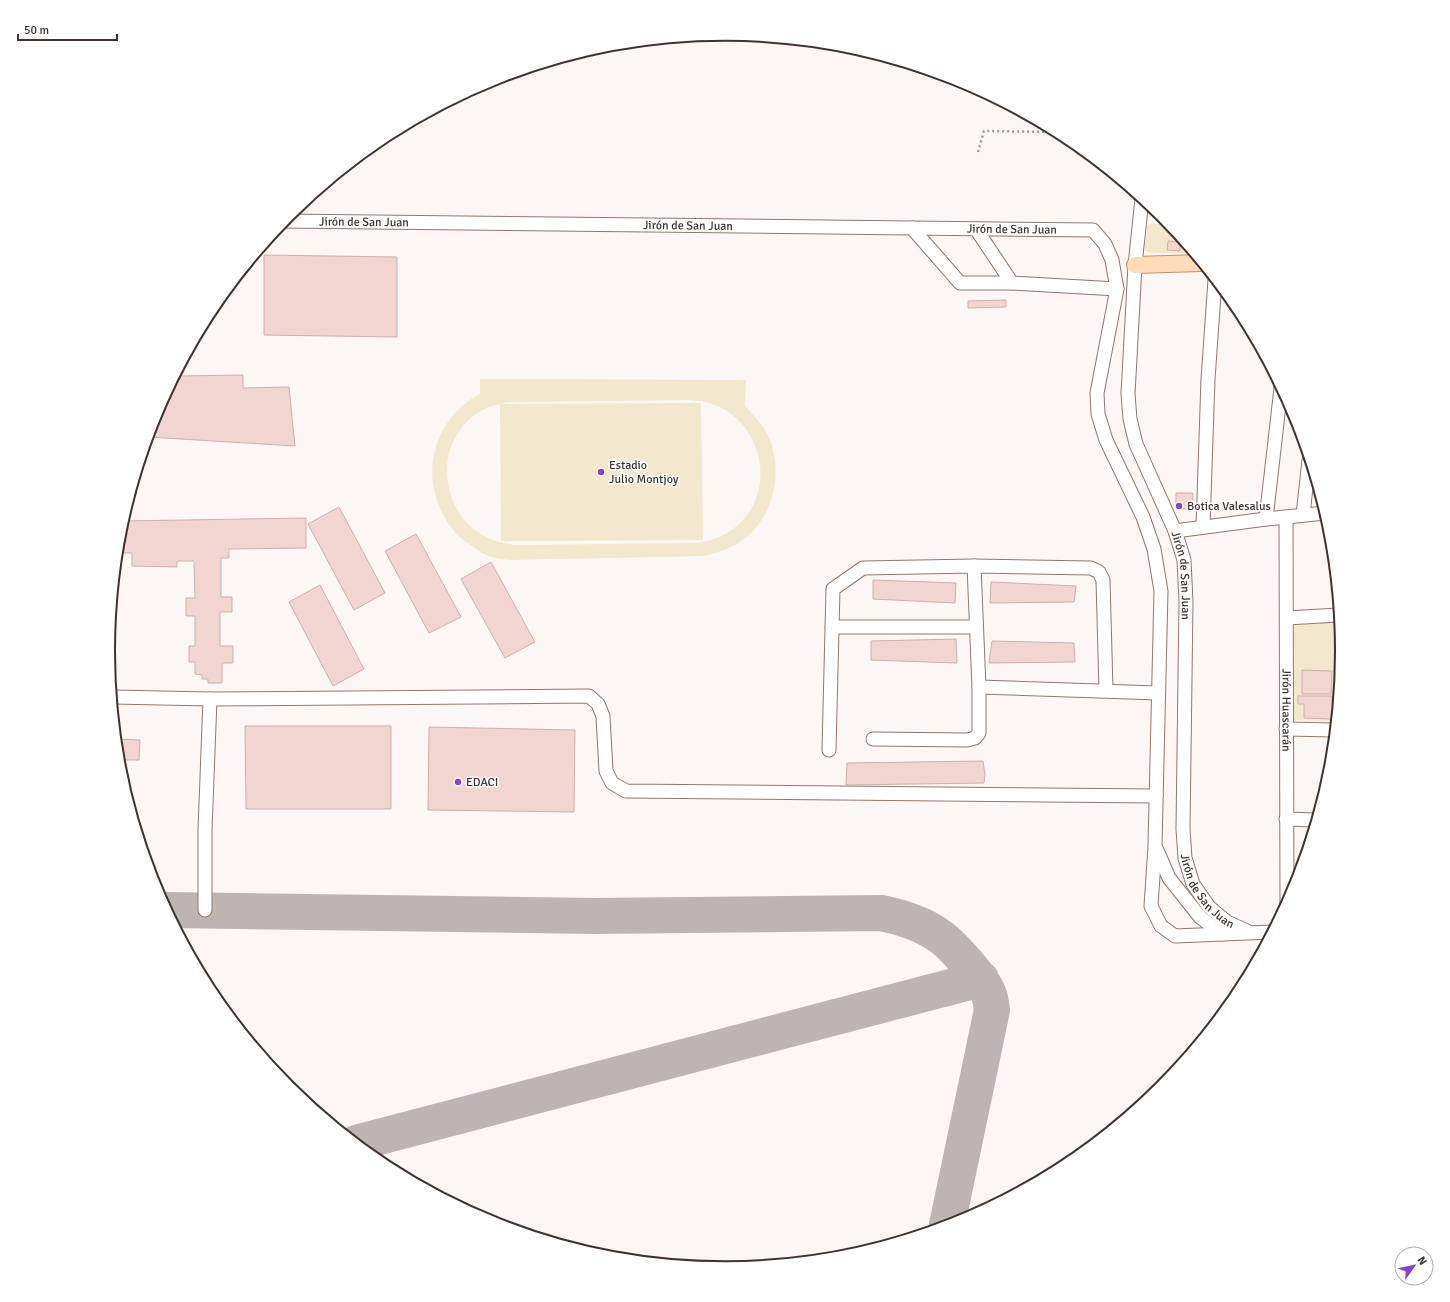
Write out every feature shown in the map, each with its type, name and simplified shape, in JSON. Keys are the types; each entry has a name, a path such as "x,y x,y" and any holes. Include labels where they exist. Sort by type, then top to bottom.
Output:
{"main road":[{"path":"1135,265 1195,263"}],"street":[{"name":"Jirón de San Juan","path":"1141,206 1135,265 1128,394 1130,419 1136,444 1175,531 1184,560 1186,602 1183,830 1185,858 1193,884 1209,907 1227,922 1250,932"},
{"name":"Jirón de San Juan","path":"293,221 1093,230 1105,244 1112,260 1117,290"},
{"path":"912,228 960,283 1012,283 1117,290 1098,393 1098,414 1106,440 1143,517 1154,549 1161,590 1155,846 1151,906 1161,926 1175,936 1266,932"},
{"path":"976,229 1012,283"},
{"path":"1203,527 1208,379 1214,288"},
{"path":"1266,519 1280,398"},
{"path":"1303,516 1308,471"},
{"path":"1175,531 1266,519 1319,515"},
{"name":"Jirón Huascarán","path":"1286,517 1287,889"},
{"path":"829,750 833,589 863,568 974,566 1091,568 1099,572 1103,580 1106,690"},
{"path":"873,739 967,740 975,738 979,733 979,687 974,566"},
{"path":"1287,618 1334,615"},
{"path":"832,626 976,626"},
{"path":"979,687 1106,690 1158,693"},
{"path":"117,697 210,699 589,696 598,704 603,716 606,771 612,783 626,791 1156,796"},
{"path":"205,910 205,830 210,699"},
{"path":"1286,729 1330,730"},
{"path":"1286,819 1311,820"},
{"path":"1155,846 1169,878 1200,917 1222,934"}],"path":[{"path":"978,152 984,131 1044,132"}],"shaded area":[{"path":"1150,224 1160,224 1187,253 1150,253 1146,251 1147,226"},
{"path":"480,379 746,380 745,406 765,430 771,443 775,458 776,473 770,503 764,517 755,529 744,539 730,547 705,556 510,560 483,554 456,534 449,524 440,508 432,475 433,459 437,443 444,428 453,415 465,403 480,394","holes":["689,400 716,405 731,414 745,428 754,444 760,462 760,480 757,497 748,513 736,527 719,537 698,543 515,545 495,541 478,532 462,517 456,508 452,498 447,475 447,464 452,443 461,428 469,420 477,413 489,407 507,402"]},
{"name":"Estadio Julio Montjoy","path":"701,403 703,540 501,541 500,404"},
{"path":"1334,620 1334,691 1331,722 1294,720 1294,624"}],"building":[{"path":"1168,241 1177,242 1180,245 1180,251 1167,250"},
{"path":"264,255 397,257 397,337 264,335"},
{"path":"1006,300 1006,307 968,308 968,301"},
{"path":"243,375 243,388 289,387 295,446 154,437 181,376"},
{"path":"1176,493 1193,493 1193,509 1176,509"},
{"path":"339,507 385,593 354,610 308,524"},
{"path":"306,518 306,548 229,549 229,558 221,558 221,597 232,597 232,612 220,612 220,646 233,646 233,663 222,663 222,683 208,683 208,679 202,679 202,675 195,674 195,662 189,662 189,646 195,646 195,616 186,616 186,598 195,598 194,561 177,561 177,567 132,566 132,553 123,553 130,521"},
{"path":"416,534 461,617 429,633 385,551"},
{"path":"491,562 535,642 505,658 461,579"},
{"path":"873,580 956,583 955,603 873,599"},
{"path":"991,582 1076,586 1074,602 990,603"},
{"path":"320,585 364,669 333,686 289,602"},
{"path":"956,639 957,663 871,660 871,641"},
{"path":"992,641 1074,643 1075,662 989,663"},
{"path":"1302,670 1332,671 1331,694 1302,694"},
{"path":"1298,696 1332,696 1331,719 1304,718 1304,704 1298,704"},
{"path":"245,726 391,726 391,809 246,809"},
{"path":"429,727 575,730 574,812 428,810"},
{"path":"121,739 140,740 139,760 125,760"},
{"path":"983,761 985,775 984,783 846,785 847,763"}],"taxiway":[{"path":"173,910 595,916 881,913 918,924 944,939 967,963 986,989 990,997 992,1010 948,1219"},
{"path":"363,1141 981,979"}],"place":[{"name":"Estadio Julio Montjoy","path":"601,472"},
{"name":"Botica Valesalus","path":"1179,506"},
{"name":"EDACI","path":"458,782"}]}
